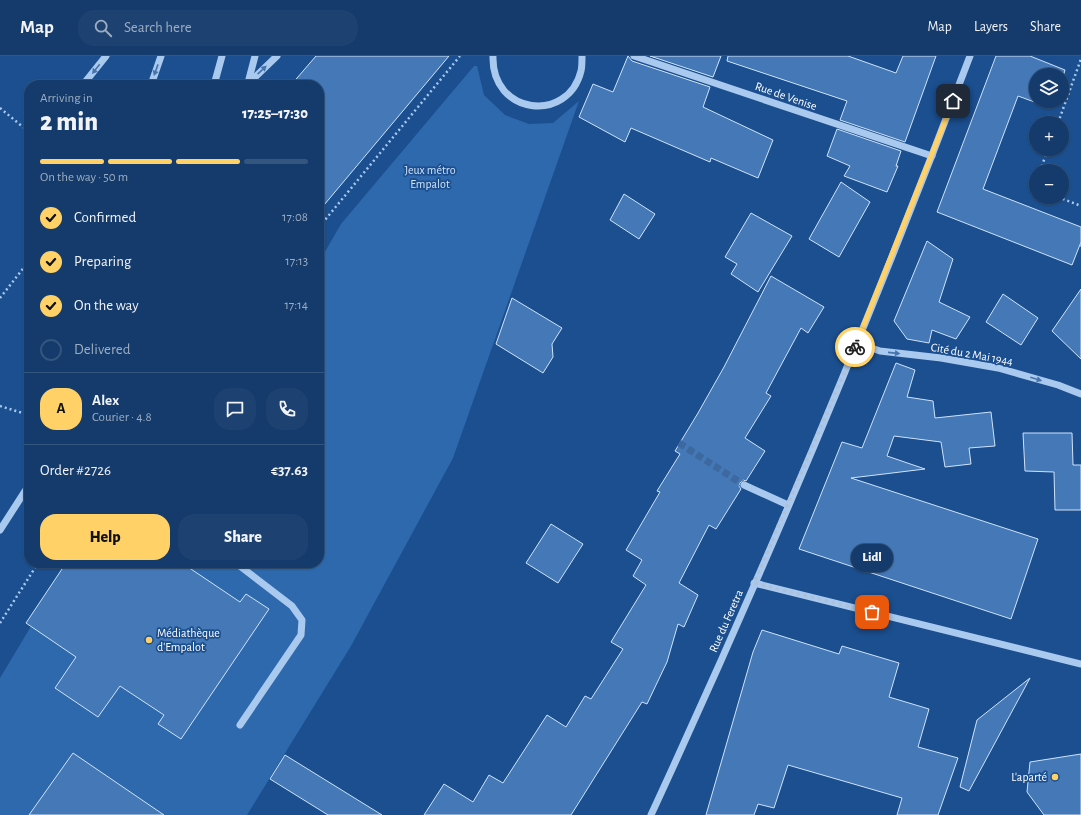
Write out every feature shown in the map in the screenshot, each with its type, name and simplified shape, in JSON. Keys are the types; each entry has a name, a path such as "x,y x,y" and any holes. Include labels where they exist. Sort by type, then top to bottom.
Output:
{"street":[{"path":"89,80 106,56"},
{"path":"153,80 161,56"},
{"path":"215,80 222,56"},
{"path":"248,80 255,56"},
{"path":"251,80 277,56"},
{"path":"492,56 493,72 499,86 510,97 523,104 538,107 552,104 566,96 576,85 581,71 582,56"},
{"name":"Rue de Venise","path":"634,56 932,156"},
{"name":"Rue du Feretra","path":"651,815 708,689 857,343 932,156 970,56"},
{"name":"Cité du 2 Mai 1944","path":"857,343 880,352 941,358 998,368 1058,385 1081,394"},
{"path":"744,485 788,505"},
{"path":"0,530 24,493"},
{"path":"240,725 301,635 302,620 292,606 243,568"},
{"path":"754,583 1081,664"}],"path":[{"path":"324,221 460,56"},
{"path":"1061,116 1081,60"},
{"path":"0,108 24,128"},
{"path":"1069,201 1081,206"},
{"path":"0,298 24,267"},
{"path":"0,406 24,413"},
{"path":"0,623 35,568"}],"green space":[{"name":"Jeux métro Empalot","path":"474,66 477,66 484,95 505,115 529,124 553,123 579,101 453,458 351,646 247,815 0,815 0,678 66,568 324,568 324,254 341,224"}],"building":[{"path":"316,56 449,56 324,205 324,80 295,80"},
{"path":"628,56 632,61 710,87 703,107 773,140 758,178 711,158 710,162 631,128 625,142 579,117 593,84 613,92"},
{"path":"650,56 721,56 713,77"},
{"path":"728,56 848,56 896,73 903,56 936,56 905,142 840,120 847,101 727,61"},
{"path":"996,56 1030,56 1060,68 1029,68 1029,100 1018,96 983,189 1081,227 1081,242 1072,265 937,212"},
{"path":"837,129 901,151 896,166 898,166 887,192 844,176 850,166 827,156"},
{"path":"841,182 870,202 839,257 809,239"},
{"path":"624,194 655,214 639,239 610,220"},
{"path":"751,213 792,236 758,292 731,274 737,264 725,257"},
{"path":"927,241 953,259 939,302 970,317 956,339 932,330 929,343 907,339 894,321"},
{"path":"771,276 824,307 808,333 801,328 766,393 771,396 745,438 765,451 746,481 743,480 740,483 739,486 741,489 716,529 709,525 679,583 698,595 684,627 678,624 667,662 647,704 642,702 571,815 424,815 444,784 473,802 489,775 503,783 547,715 566,727 585,696 591,699 623,649 611,642 646,585 633,576 642,560 626,550 660,492 657,491 680,454 675,451 724,367"},
{"path":"1081,289 1081,359 1052,331"},
{"path":"1003,294 1038,318 1021,345 986,322"},
{"path":"512,298 562,328 552,344 553,357 543,373 496,344"},
{"path":"896,363 915,370 907,397 933,401 935,418 991,412 995,446 969,448 971,464 945,467 941,442 894,436 887,456 925,469 851,478 1038,539 1011,619 799,549 842,442 862,448"},
{"path":"1023,433 1072,433 1073,465 1081,465 1081,510 1055,510 1054,472 1025,471"},
{"path":"551,524 583,544 558,583 526,563"},
{"name":"Médiathèque d'Empalot","path":"63,568 189,568 240,602 246,594 269,609 181,739 158,724 164,715 120,686 98,717 55,688 76,657 26,623"},
{"path":"762,630 839,654 842,646 899,663 889,697 929,709 918,747 958,758 938,815 897,815 902,798 788,765 774,808 758,804 754,815 706,815 753,652"},
{"path":"1030,678 969,791 960,787 977,720"},
{"path":"73,753 164,815 29,815"},
{"name":"L'aparté","path":"1081,754 1081,815 1044,815 1027,792 1030,762"},
{"path":"285,755 382,815 328,815 270,779"}],"tunnel":[{"path":"679,443 744,485"}],"way so far":[{"path":"855,347 754,583 872,612"}],"place":[{"name":"Lidl","path":"872,612"},
{"name":"Médiathèque d'Empalot","path":"149,640"},
{"name":"L'aparté","path":"1055,777"}],"route":[{"path":"855,347 953,101"}]}
